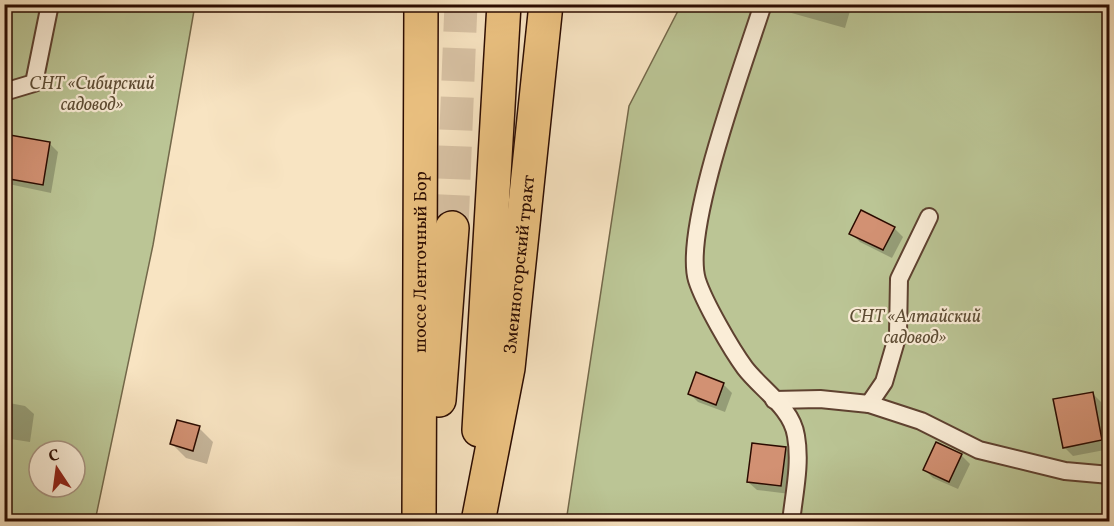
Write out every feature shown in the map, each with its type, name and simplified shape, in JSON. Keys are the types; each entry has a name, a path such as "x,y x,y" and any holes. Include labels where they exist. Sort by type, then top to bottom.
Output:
{"highway":[{"name":"шоссе Ленточный Бор","path":"419,522 421,4"},
{"path":"473,522 504,4"},
{"name":"Змеиногорский тракт","path":"478,522 508,368 546,4"},
{"path":"430,522 452,228"}],"lane":[{"path":"4,92 34,83 50,4"},
{"path":"763,4 722,134 695,236 696,279 744,367 787,415 796,434 798,467 791,522"},
{"path":"869,405 884,382 898,334 899,279 929,217"},
{"path":"774,400 820,399 869,405 921,421 979,450 1065,471 1110,475"}],"green space":[{"name":"СНТ «Сибирский садовод»","path":"4,5 195,5 153,245 95,521 5,521"},
{"name":"СНТ «Алтайский садовод»","path":"681,5 1109,5 1109,521 566,522 629,106"}],"building":[{"path":"4,134 50,142 43,185 4,178"},
{"path":"861,210 895,227 883,250 849,234"},
{"path":"696,372 724,383 716,405 688,394"},
{"path":"1093,392 1102,440 1063,448 1053,399"},
{"path":"177,420 200,426 193,451 170,444"},
{"path":"936,442 962,454 949,482 923,470"},
{"path":"752,443 786,447 781,486 747,482"}],"tunnel":[{"path":"452,228 461,4"}]}
